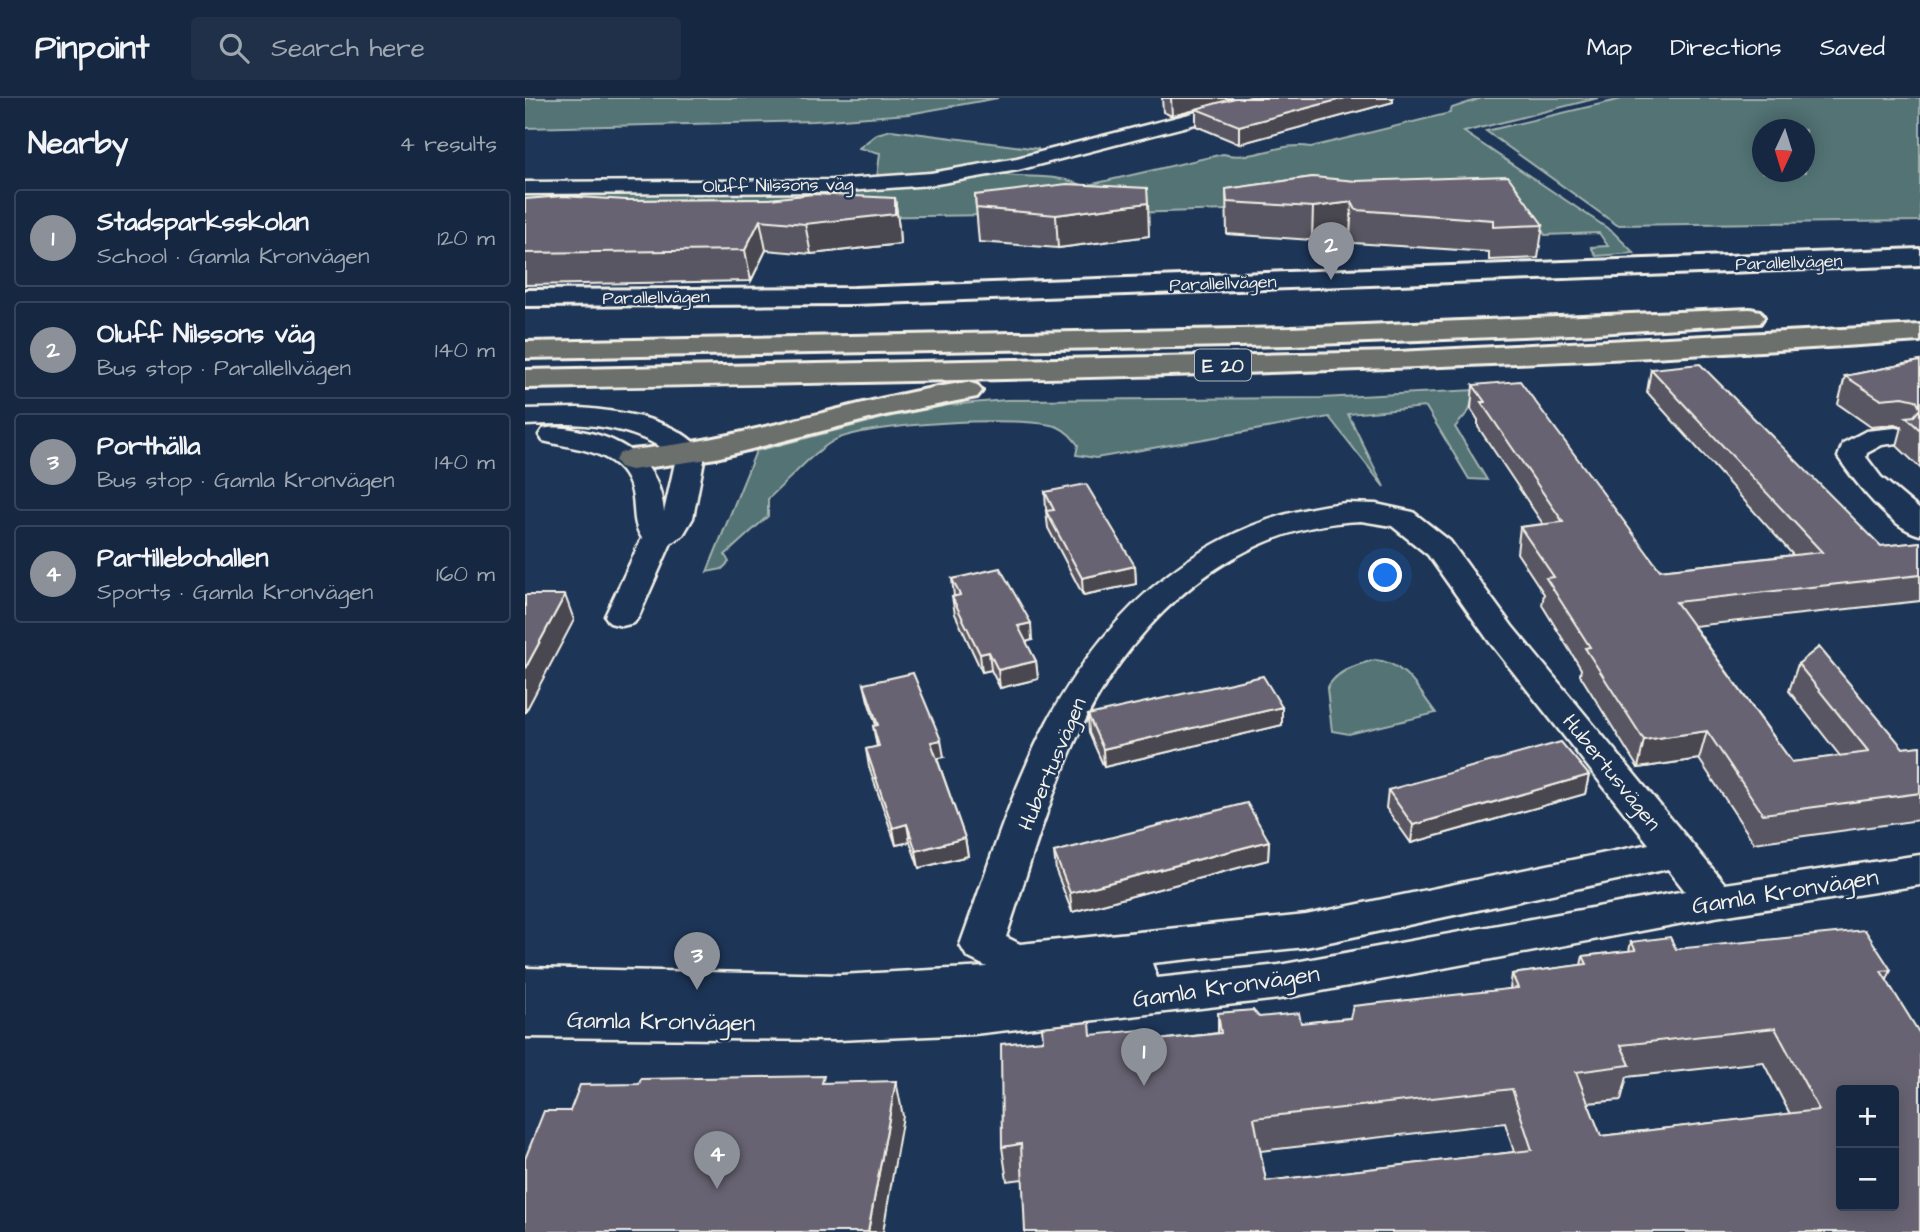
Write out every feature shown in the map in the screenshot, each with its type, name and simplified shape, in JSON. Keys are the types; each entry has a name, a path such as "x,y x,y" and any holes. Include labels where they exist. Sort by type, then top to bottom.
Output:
{"highway":[{"name":"E 20","path":"525,350 1511,329 1776,315"},
{"name":"E 20","path":"525,379 1210,366 1631,351 1916,316"},
{"path":"631,460 691,455 937,394 1210,366"}],"street":[{"name":"Oluff Nilssons väg","path":"525,188 832,186 931,179 1018,164 1274,98"},
{"name":"Parallellvägen","path":"525,298 854,296 1920,257"},
{"path":"525,417 593,419 636,425 666,437 691,455 687,485 678,518 672,528 658,538 622,616"},
{"path":"525,432 582,439 618,450 631,460 647,491 650,529 658,538"},
{"path":"1895,436 1861,443 1853,449 1852,457 1871,483 1920,526"},
{"name":"Hubertusvägen","path":"1343,513 1391,516 1411,523 1433,540 1500,633 1697,878 1306,931 1016,961 982,945 1051,757 1078,699 1101,663 1159,598 1197,564 1250,535 1318,516 1343,513"},
{"name":"Gamla Kronvägen","path":"525,985 839,993 1065,981 1281,957 1697,878 1920,848"},
{"name":"Gamla Kronvägen","path":"525,1019 837,1023 974,1016 1279,982 1697,878 1920,870"}],"green space":[{"path":"525,98 998,98 909,114 814,121 525,128"},
{"path":"1482,98 1598,98 1464,132 1613,232 1634,253 1596,256 1591,247 1608,246 1599,233 1545,235 1524,201 1129,213 525,222 525,193 999,174 1064,179 1084,186 1223,154 1234,156 1288,147 1311,147 1450,113 1452,108"},
{"path":"1626,98 1920,98 1920,221 1617,225 1486,131"},
{"path":"891,130 1038,149 1038,152 983,165 877,178 880,153 859,148 877,134"},
{"path":"1475,390 1469,411 1455,427 1487,480 1469,479 1426,407 1348,414 1384,487 1329,417 1096,458 1076,455 1078,445 1067,432 1040,423 980,421 909,425 850,435 833,441 799,468 768,499 768,516 725,555 729,562 722,569 707,572 756,451 888,417 949,405 1006,400 1321,398"},
{"path":"1375,660 1386,662 1403,672 1436,713 1349,734 1332,731 1327,689 1335,677 1347,669"}],"building":[{"path":"1235,98 1345,98 1239,126 1196,109"},
{"path":"1508,176 1543,225 1493,227 1493,220 1356,210 1352,202 1313,207 1227,202 1226,189 1313,177 1356,181"},
{"path":"1067,184 1147,188 1148,203 1056,215 976,208 975,195"},
{"path":"813,194 895,198 895,214 805,224 760,220 745,250 525,253 525,199 563,196 626,200 770,199"},
{"path":"1920,361 1920,408 1916,400 1903,397 1880,399 1845,376"},
{"path":"1700,364 1881,546 1920,542 1920,575 1676,602 1792,762 1869,752 1798,664 1819,647 1903,748 1920,746 1920,793 1763,814 1707,731 1644,740 1585,648 1590,647 1546,578 1554,577 1520,527 1563,522 1481,402 1485,402 1473,385 1520,381 1660,570 1822,552 1651,369"},
{"path":"1920,409 1920,430 1906,417 1914,416"},
{"path":"1086,484 1135,566 1082,578 1046,511 1054,510 1045,492"},
{"path":"1000,568 1031,623 1018,626 1036,661 998,670 989,652 980,654 952,597 960,595 952,579"},
{"path":"525,595 565,595 525,669"},
{"path":"913,673 941,740 931,742 965,838 916,851 907,824 893,828 866,749 879,746 873,726 878,725 864,684"},
{"path":"1263,676 1282,707 1103,749 1088,715"},
{"path":"1561,742 1589,775 1413,825 1388,790"},
{"path":"1247,803 1269,841 1070,893 1054,852"},
{"path":"1865,930 1891,970 1881,971 1920,1034 1920,1232 1025,1232 1021,1144 1002,1147 1001,1044 1043,1040 1042,1027 1090,1022 1091,1035 1140,1030 1141,1042 1221,1033 1218,1013 1253,1010 1259,1017 1299,1013 1301,1023 1350,1018 1353,1006 1518,988 1512,974 1587,964 1583,956 1636,950 1631,942 1670,937 1676,949","holes":["1775,1028 1819,1110 1601,1136 1576,1072 1630,1065 1621,1045","1512,1089 1532,1150 1266,1181 1254,1118"]},
{"path":"824,1076 822,1083 896,1081 868,1232 525,1232 525,1159 544,1111 570,1111 580,1085 639,1084 641,1079"}],"place":[{"name":"Oluff Nilssons väg","path":"1331,280"},
{"name":"Porthälla","path":"697,990"},
{"name":"Stadsparksskolan","path":"1144,1086"},
{"name":"Partillebohallen","path":"717,1189"}]}
